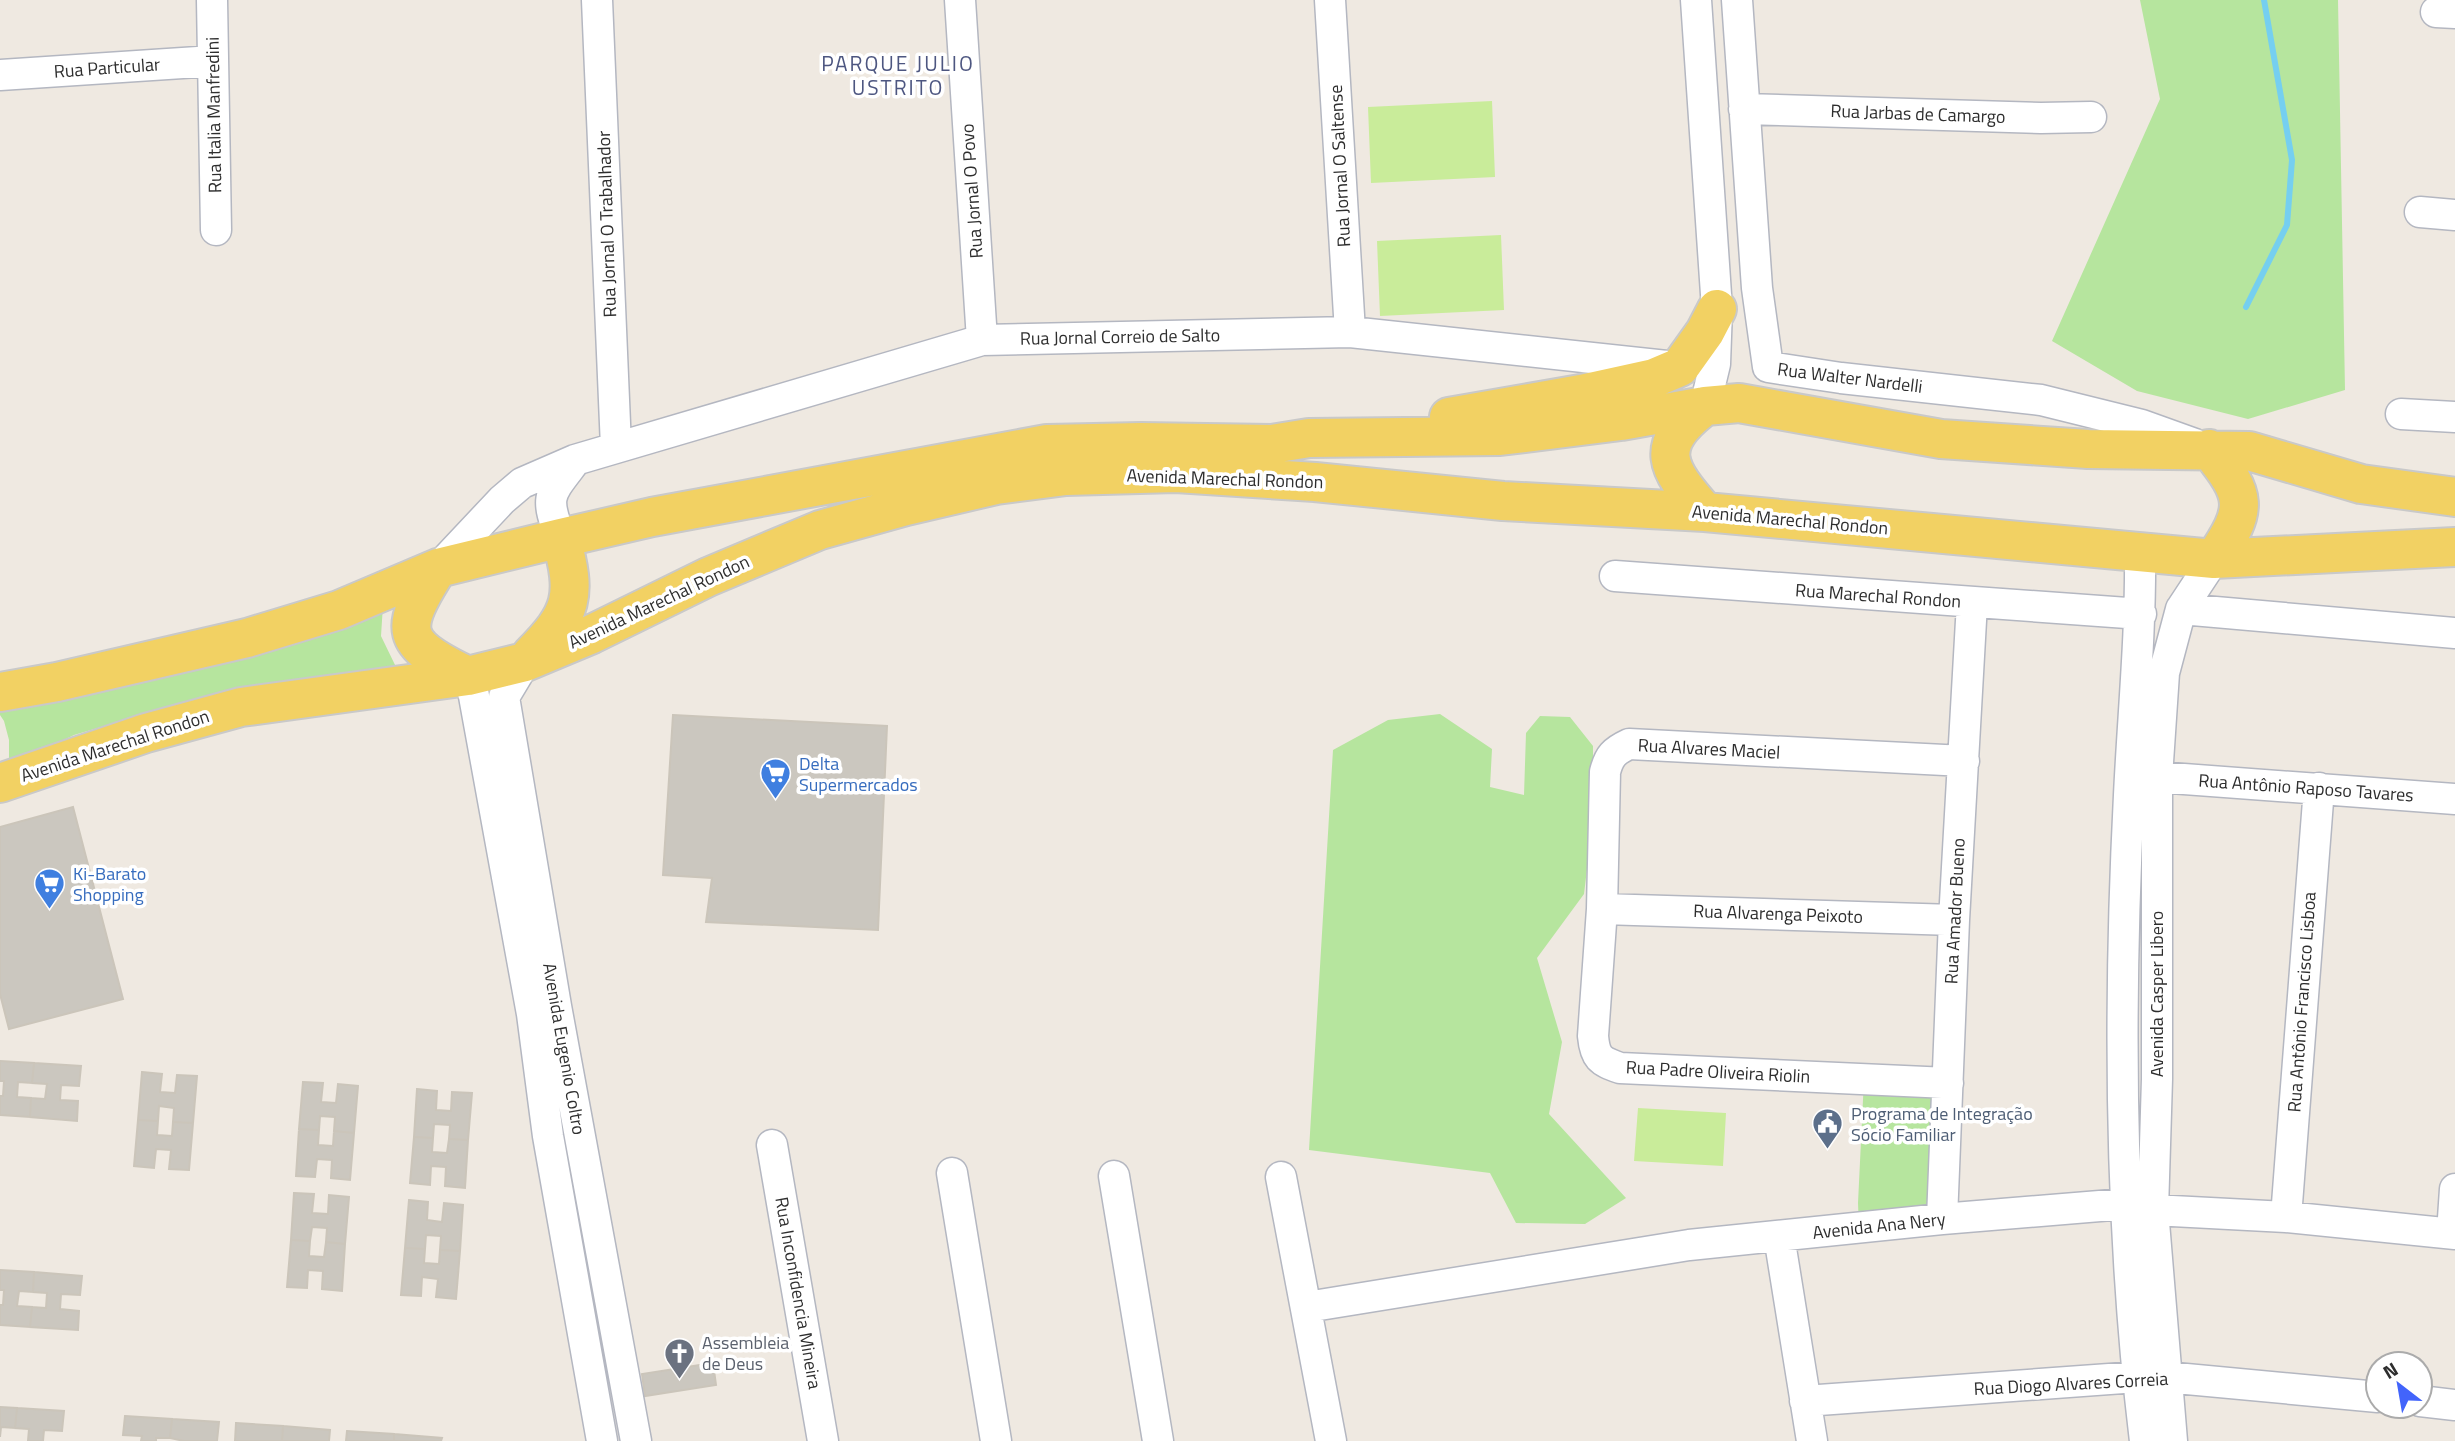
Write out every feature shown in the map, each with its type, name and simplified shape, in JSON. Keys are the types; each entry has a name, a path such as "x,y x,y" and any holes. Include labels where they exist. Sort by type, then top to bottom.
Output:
{"main road":[{"path":"1309,438 1481,412 1654,378 1680,367 1717,309"},
{"name":"Avenida Marechal Rondon","path":"0,692 57,682 247,638 339,610 438,568 561,538 652,517 1047,444 1272,444 1309,438 1500,436 1739,403 1941,439 2088,449 2249,451 2361,484 2455,497"},
{"path":"1705,406 1678,429 1670,448 1672,467 1682,486 1705,512"},
{"path":"2209,449 2231,477 2240,496 2233,532 2214,559"},
{"name":"Avenida Marechal Rondon","path":"0,783 146,733 242,707 468,676 525,662 820,530 996,485 1066,476 1176,473 1315,482 1503,501 1705,512 2214,559 2455,547"},
{"path":"525,662 555,631 566,613 570,591 569,567 561,538"},
{"path":"514,550 544,564 570,591"},
{"path":"438,568 416,602 410,620 411,633 436,661 468,676"}],"street":[{"name":"Rua Italia Manfredini","path":"212,0 216,230"},
{"name":"Rua Jornal O Trabalhador","path":"597,0 616,447"},
{"name":"Rua Jornal O Povo","path":"960,0 982,340"},
{"name":"Rua Jornal O Saltense","path":"1330,0 1350,332"},
{"path":"1696,0 1717,309 1715,364 1705,406"},
{"name":"Rua Walter Nardelli","path":"1737,0 1756,288 1768,367 2040,401 2130,421 2209,449"},
{"name":"Rua Particular","path":"0,75 214,61"},
{"name":"Rua Jarbas de Camargo","path":"1744,109 2041,118 2091,117"},
{"path":"2420,212 2455,215"},
{"name":"Rua Jornal Correio de Salto","path":"438,568 502,500 522,483 575,460 982,340 1350,332 1680,367"},
{"path":"2401,414 2455,417"},
{"path":"561,538 551,509 551,492 575,460"},
{"name":"Avenida Casper Libero","path":"2140,551 2141,614 2127,836 2124,972 2151,1377 2144,1441"},
{"name":"Avenida Casper Libero","path":"2138,1207 2157,1079 2157,777 2164,673 2181,609 2214,559"},
{"name":"Rua Marechal Rondon","path":"1615,576 2141,614"},
{"name":"Rua Amador Bueno","path":"1942,1219 1954,920 1972,603"},
{"path":"2181,609 2455,633"},
{"name":"Avenida Eugenio Coltro","path":"525,662 504,697 544,1010 548,1136 602,1441"},
{"name":"Avenida Eugenio Coltro","path":"468,676 616,1337 636,1441"},
{"name":"Rua Alvares Maciel","path":"1602,908 1605,772 1609,758 1615,751 1629,744 1964,761"},
{"name":"Rua Antônio Raposo Tavares","path":"2157,777 2455,799"},
{"name":"Rua Antônio Francisco Lisboa","path":"2286,1217 2319,788"},
{"name":"Rua Alvarenga Peixoto","path":"1602,908 1954,920"},
{"name":"Rua Padre Oliveira Riolin","path":"1602,908 1593,1036 1594,1051 1603,1062 1620,1068 1948,1083"},
{"name":"Rua Inconfidencia Mineira","path":"772,1145 823,1441"},
{"path":"952,1173 996,1441"},
{"path":"1114,1176 1158,1441"},
{"path":"1281,1177 1331,1441"},
{"path":"2454,1233 2455,1189"},
{"name":"Avenida Ana Nery","path":"1307,1307 1689,1245 1942,1219 2138,1207 2286,1217 2454,1233"},
{"path":"1779,1236 1812,1441"},
{"path":"585,1342 616,1337"},
{"name":"Avenida Casper Libero","path":"2151,1377 2172,1441"},
{"name":"Rua Diogo Alvares Correia","path":"1805,1401 2151,1377 2364,1396"},
{"path":"2434,1403 2455,1405"}],"green space":[{"path":"2140,0 2338,0 2345,390 2248,419 2137,391 2052,341 2160,99"},
{"path":"1492,101 1495,177 1371,183 1368,107"},
{"path":"1501,235 1504,310 1380,316 1377,241"},
{"path":"383,605 381,636 396,667 199,698 74,735 9,767 9,740 0,715 0,697"},
{"path":"1440,714 1492,749 1490,787 1524,795 1526,733 1540,716 1570,717 1593,746 1593,820 1584,894 1537,958 1562,1042 1549,1114 1626,1198 1585,1224 1516,1223 1490,1173 1309,1150 1333,750 1388,720"},
{"path":"1864,1079 1948,1083 1942,1219 1859,1228"},
{"path":"1638,1108 1726,1113 1723,1166 1634,1161"}],"building":[{"name":"Delta Supermercados","path":"673,715 887,726 878,930 706,922 712,878 663,875"},
{"name":"Ki-Barato Shopping","path":"73,807 123,999 9,1029 0,994 0,827"},
{"path":"0,1061 34,1063 32,1083 18,1082 17,1097 31,1098 30,1117 0,1115 0,1096 3,1096 4,1081 0,1081"},
{"path":"34,1063 81,1066 79,1086 61,1085 60,1100 78,1101 77,1121 30,1117 31,1098 45,1099 47,1084 32,1083"},
{"path":"142,1072 162,1074 160,1092 175,1093 177,1075 197,1076 193,1123 173,1122 174,1108 159,1106 158,1121 138,1120"},
{"path":"303,1082 323,1083 321,1102 336,1103 338,1084 358,1086 354,1133 334,1131 335,1117 320,1116 319,1130 299,1129"},
{"path":"417,1089 437,1091 436,1110 451,1111 452,1092 472,1093 468,1140 449,1139 450,1125 434,1124 433,1138 414,1137"},
{"path":"138,1120 158,1121 157,1135 172,1136 173,1122 193,1123 189,1170 169,1169 171,1150 156,1149 154,1168 134,1166"},
{"path":"299,1129 319,1130 318,1145 333,1146 334,1131 354,1133 350,1180 331,1178 332,1160 317,1159 315,1177 296,1176"},
{"path":"414,1137 433,1138 432,1152 447,1153 449,1139 468,1140 465,1188 445,1186 446,1167 431,1166 430,1185 410,1183"},
{"path":"294,1193 314,1194 312,1213 328,1214 329,1195 349,1197 345,1244 326,1242 327,1228 312,1227 310,1241 291,1240"},
{"path":"409,1200 428,1202 427,1220 442,1222 444,1203 463,1205 460,1251 440,1250 441,1236 426,1235 425,1249 405,1248"},
{"path":"291,1240 310,1241 309,1256 324,1257 326,1242 345,1244 342,1291 322,1289 323,1271 308,1270 307,1288 287,1287"},
{"path":"405,1248 425,1249 424,1263 439,1264 440,1250 460,1251 456,1299 436,1297 438,1279 422,1277 421,1296 401,1295"},
{"path":"0,1270 34,1272 33,1292 19,1291 17,1306 32,1307 30,1327 0,1325 0,1305 3,1305 4,1290 0,1290"},
{"path":"34,1272 82,1276 80,1295 61,1294 60,1309 79,1311 78,1330 30,1327 32,1307 46,1308 47,1293 33,1292"},
{"name":"Assembleia de Deus","path":"713,1363 716,1385 645,1396 642,1374"},
{"path":"0,1407 17,1408 15,1428 1,1427 0,1437"},
{"path":"17,1408 64,1411 62,1431 44,1430 43,1441 28,1441 29,1429 15,1428"},
{"path":"125,1416 172,1419 170,1438 141,1441 142,1436 123,1435"},
{"path":"172,1419 219,1422 217,1441 184,1441 170,1438"},
{"path":"236,1423 283,1426 282,1441 235,1441"},
{"path":"283,1426 330,1430 329,1441 282,1441"},
{"path":"347,1431 394,1434 394,1441 346,1441"},
{"path":"394,1434 442,1438 441,1441 394,1441"}],"waterway":[{"path":"2246,307 2287,225 2292,160 2264,0"}],"place":[{"name":"Delta Supermercados","path":"776,801"},
{"name":"Ki-Barato Shopping","path":"50,911"},
{"name":"Programa de Integração Sócio Familiar","path":"1828,1151"},
{"name":"Assembleia de Deus","path":"679,1380"}],"district":[{"name":"PARQUE JULIO USTRITO","path":"898,76"}]}
